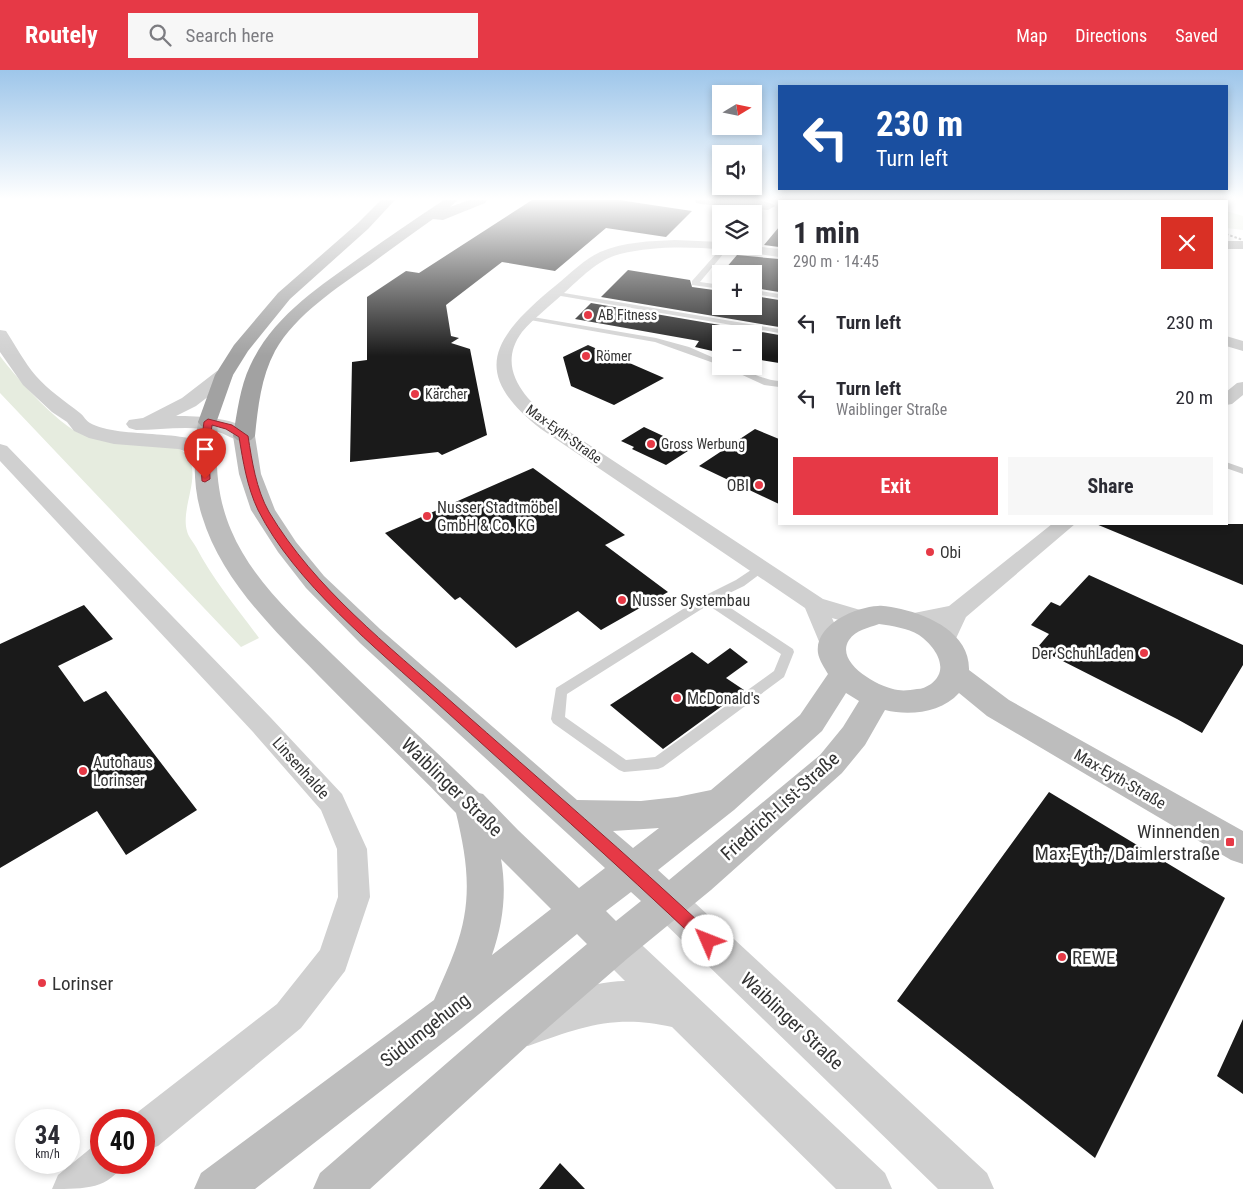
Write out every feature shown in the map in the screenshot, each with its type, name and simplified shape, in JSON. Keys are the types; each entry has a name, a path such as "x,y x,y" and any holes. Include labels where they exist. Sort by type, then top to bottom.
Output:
{"highway":[{"path":"208,422 224,375 240,349 284,296 333,252"},
{"path":"267,316 359,252"},
{"path":"244,436 258,368 280,332 317,297 378,252"}],"main road":[{"name":"Waiblinger Straße","path":"208,422 204,451 205,479 212,514 226,547 245,576 284,624 354,694 470,803 536,870 615,945"},
{"name":"Waiblinger Straße","path":"244,436 250,474 263,510 287,547 315,582 370,636 668,903"},
{"path":"878,615 912,621 929,630 943,641 952,653 956,665 955,675 949,687 941,694 921,701 901,702 877,697 858,688 843,675 833,661 832,645 838,631 848,623 859,618 878,615"},
{"path":"632,870 722,800 812,723 843,675"},
{"name":"Max-Eyth-Straße","path":"955,675 998,708 1243,849"},
{"name":"Friedrich-List-Straße","path":"668,903 831,764 854,736 877,697"},
{"name":"Max-Eyth-Straße","path":"921,701 998,708"},
{"path":"566,813 597,817 642,818 672,813 722,800"},
{"path":"448,1014 478,940 484,913 486,884 483,854 470,803"},
{"name":"Südumgehung","path":"217,1189 448,1014 632,870"},
{"path":"336,1189 514,1031 615,945 668,903"}],"street":[{"name":"Max-Eyth-Straße","path":"612,252 594,261 555,293 514,333 505,356 506,372 512,391 527,410 815,604 859,618"},
{"path":"0,335 8,352 30,381 59,408 74,418 81,427 96,434 114,438 181,443 204,451"},
{"path":"1228,342 1243,346"},
{"path":"139,424 155,419 189,402 224,375"},
{"path":"1228,398 1243,387"},
{"path":"74,418 105,423 208,422 229,427 244,436"},
{"name":"Linsenhalde","path":"0,450 262,724 332,803 352,849 354,897 333,960 289,1016 155,1123"},
{"path":"943,641 956,613 1064,525"},
{"path":"815,604 832,645"},
{"path":"912,621 956,613"},
{"name":"Waiblinger Straße","path":"668,903 971,1189"},
{"name":"Waiblinger Straße","path":"615,945 869,1189"},
{"path":"514,1031 578,1010 616,1001 657,1004 684,1010"},
{"path":"72,1189 90,1174"}],"lane":[{"path":"712,286 695,283 719,255"},
{"path":"555,293 778,331"},
{"path":"762,293 778,296"},
{"path":"530,318 656,340 686,349 712,360"},
{"path":"748,375 767,383 778,384"},
{"path":"1228,466 1243,470"},
{"path":"708,600 788,652 779,674 658,763 624,766 558,718 561,692 708,600 740,583 760,568"}],"shaded area":[{"path":"0,356 16,376 52,413 75,431 95,437 167,445 178,448 185,453 190,461 192,470 186,512 188,533 218,582 259,638 241,647 0,393"}],"building":[{"name":"Kärcher","path":"451,252 577,252 555,271 502,262 446,305 451,336 459,338 451,343 470,349 487,435 442,455 438,452 350,462 352,362 367,360 367,297 406,271 419,273"},
{"path":"737,255 778,259 778,292 762,289 762,265 728,265"},
{"path":"628,270 690,280 692,287 712,290 712,315 762,315 762,297 778,300 778,327 601,297"},
{"path":"591,303 720,325 712,325 712,351 695,347 699,341 575,319"},
{"path":"762,332 778,335 778,363 762,360"},
{"path":"588,345 664,378 614,405 571,386 563,357"},
{"name":"Gross Werbung","path":"644,427 691,449 666,465 632,449 634,447 621,441"},
{"name":"OBI","path":"755,429 778,439 778,504 699,466"},
{"path":"533,468 625,535 605,545 668,592 601,630 578,611 516,648 460,597 455,600 385,533"},
{"path":"1243,524 1243,585 1098,525"},
{"name":"Der SchuhLaden","path":"1089,575 1243,645 1243,665 1202,733 1037,648 1049,634 1031,625 1051,602 1060,606"},
{"name":"Autohaus Lorinser","path":"84,605 113,639 58,666 84,702 106,691 197,810 126,855 97,811 0,868 0,644"},
{"name":"McDonald's","path":"730,648 748,662 726,678 744,690 663,749 610,705 692,652 708,664"},
{"name":"REWE","path":"1049,792 1225,898 1095,1158 897,1001"},
{"path":"1243,1019 1243,1094 1217,1076"},
{"path":"560,1163 585,1189 539,1189"}],"place":[{"name":"AB Fitness","path":"588,315"},
{"name":"Römer","path":"586,356"},
{"name":"Kärcher","path":"415,394"},
{"name":"Gross Werbung","path":"651,444"},
{"name":"OBI","path":"759,485"},
{"name":"Nusser Stadtmöbel GmbH & Co. KG","path":"427,516"},
{"name":"Obi","path":"930,552"},
{"name":"Nusser Systembau","path":"622,600"},
{"name":"Der SchuhLaden","path":"1144,653"},
{"name":"McDonald's","path":"677,698"},
{"name":"Autohaus Lorinser","path":"83,771"},
{"name":"Winnenden Max-Eyth-/Daimlerstraße","path":"1230,842"},
{"name":"REWE","path":"1062,957"},
{"name":"Lorinser","path":"42,983"}],"route":[{"path":"205,479 204,451 208,422 229,427 244,436 250,474 263,510 287,547 315,582 370,636 656,892 708,941"}]}
